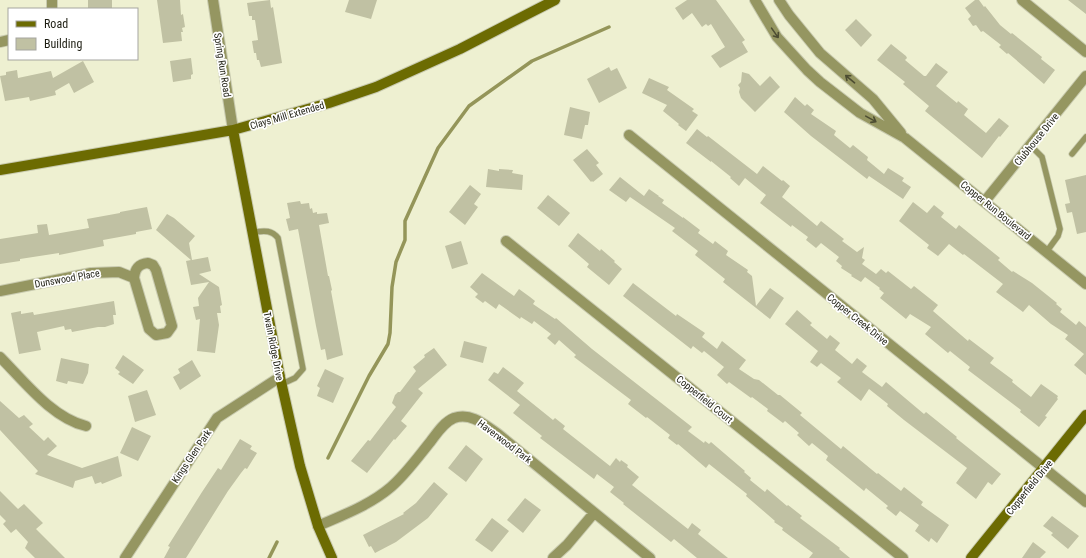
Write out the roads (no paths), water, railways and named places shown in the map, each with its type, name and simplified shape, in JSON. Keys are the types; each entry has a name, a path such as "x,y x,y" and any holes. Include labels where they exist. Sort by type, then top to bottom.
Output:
{"street":[{"name":"Spring Run Road","path":"213,0 233,130"},
{"name":"Clays Mill Extended","path":"0,170 233,130 329,103 376,87 460,49 555,0"},
{"name":"Copper Run Boulevard","path":"755,0 777,37 807,70 860,113 905,138 1086,284"},
{"name":"Copper Run Boulevard","path":"779,0 820,53 873,99 905,138"},
{"path":"1022,0 1086,52"},
{"name":"Clubhouse Drive","path":"985,201 1086,76"},
{"name":"Twain Ridge Drive","path":"233,130 281,380 300,466 318,526 332,558"},
{"name":"Copper Creek Drive","path":"629,135 1086,502"},
{"name":"Copperfield Court","path":"506,241 903,558"},
{"path":"148,263 153,265 156,270 172,326 167,333 156,335 149,329 134,278 135,272 141,264 148,263"},
{"name":"Dunswood Place","path":"0,291 91,273 119,272 134,278"},
{"path":"0,357 38,396 59,414 75,423 86,426"},
{"name":"Kings Glen Park","path":"124,558 217,418 281,380"},
{"name":"Copperfield Drive","path":"971,558 1086,415"},
{"name":"Haverwood Park","path":"318,526 374,499 391,487 408,469 443,426 455,418 470,417 478,420 498,434 650,558"},
{"path":"553,558 567,545 594,513"}],"lane":[{"path":"1072,154 1086,137"},
{"path":"1030,145 1042,157 1060,228 1058,236 1047,251"},
{"path":"252,232 268,230 274,233 278,238 280,246 303,369 295,378 281,380"}],"waterway":[{"path":"328,458 369,376 388,344 390,333 392,287 396,262 405,240 405,221 438,148 469,106 532,61 609,27"},
{"path":"269,558 277,542"}]}
